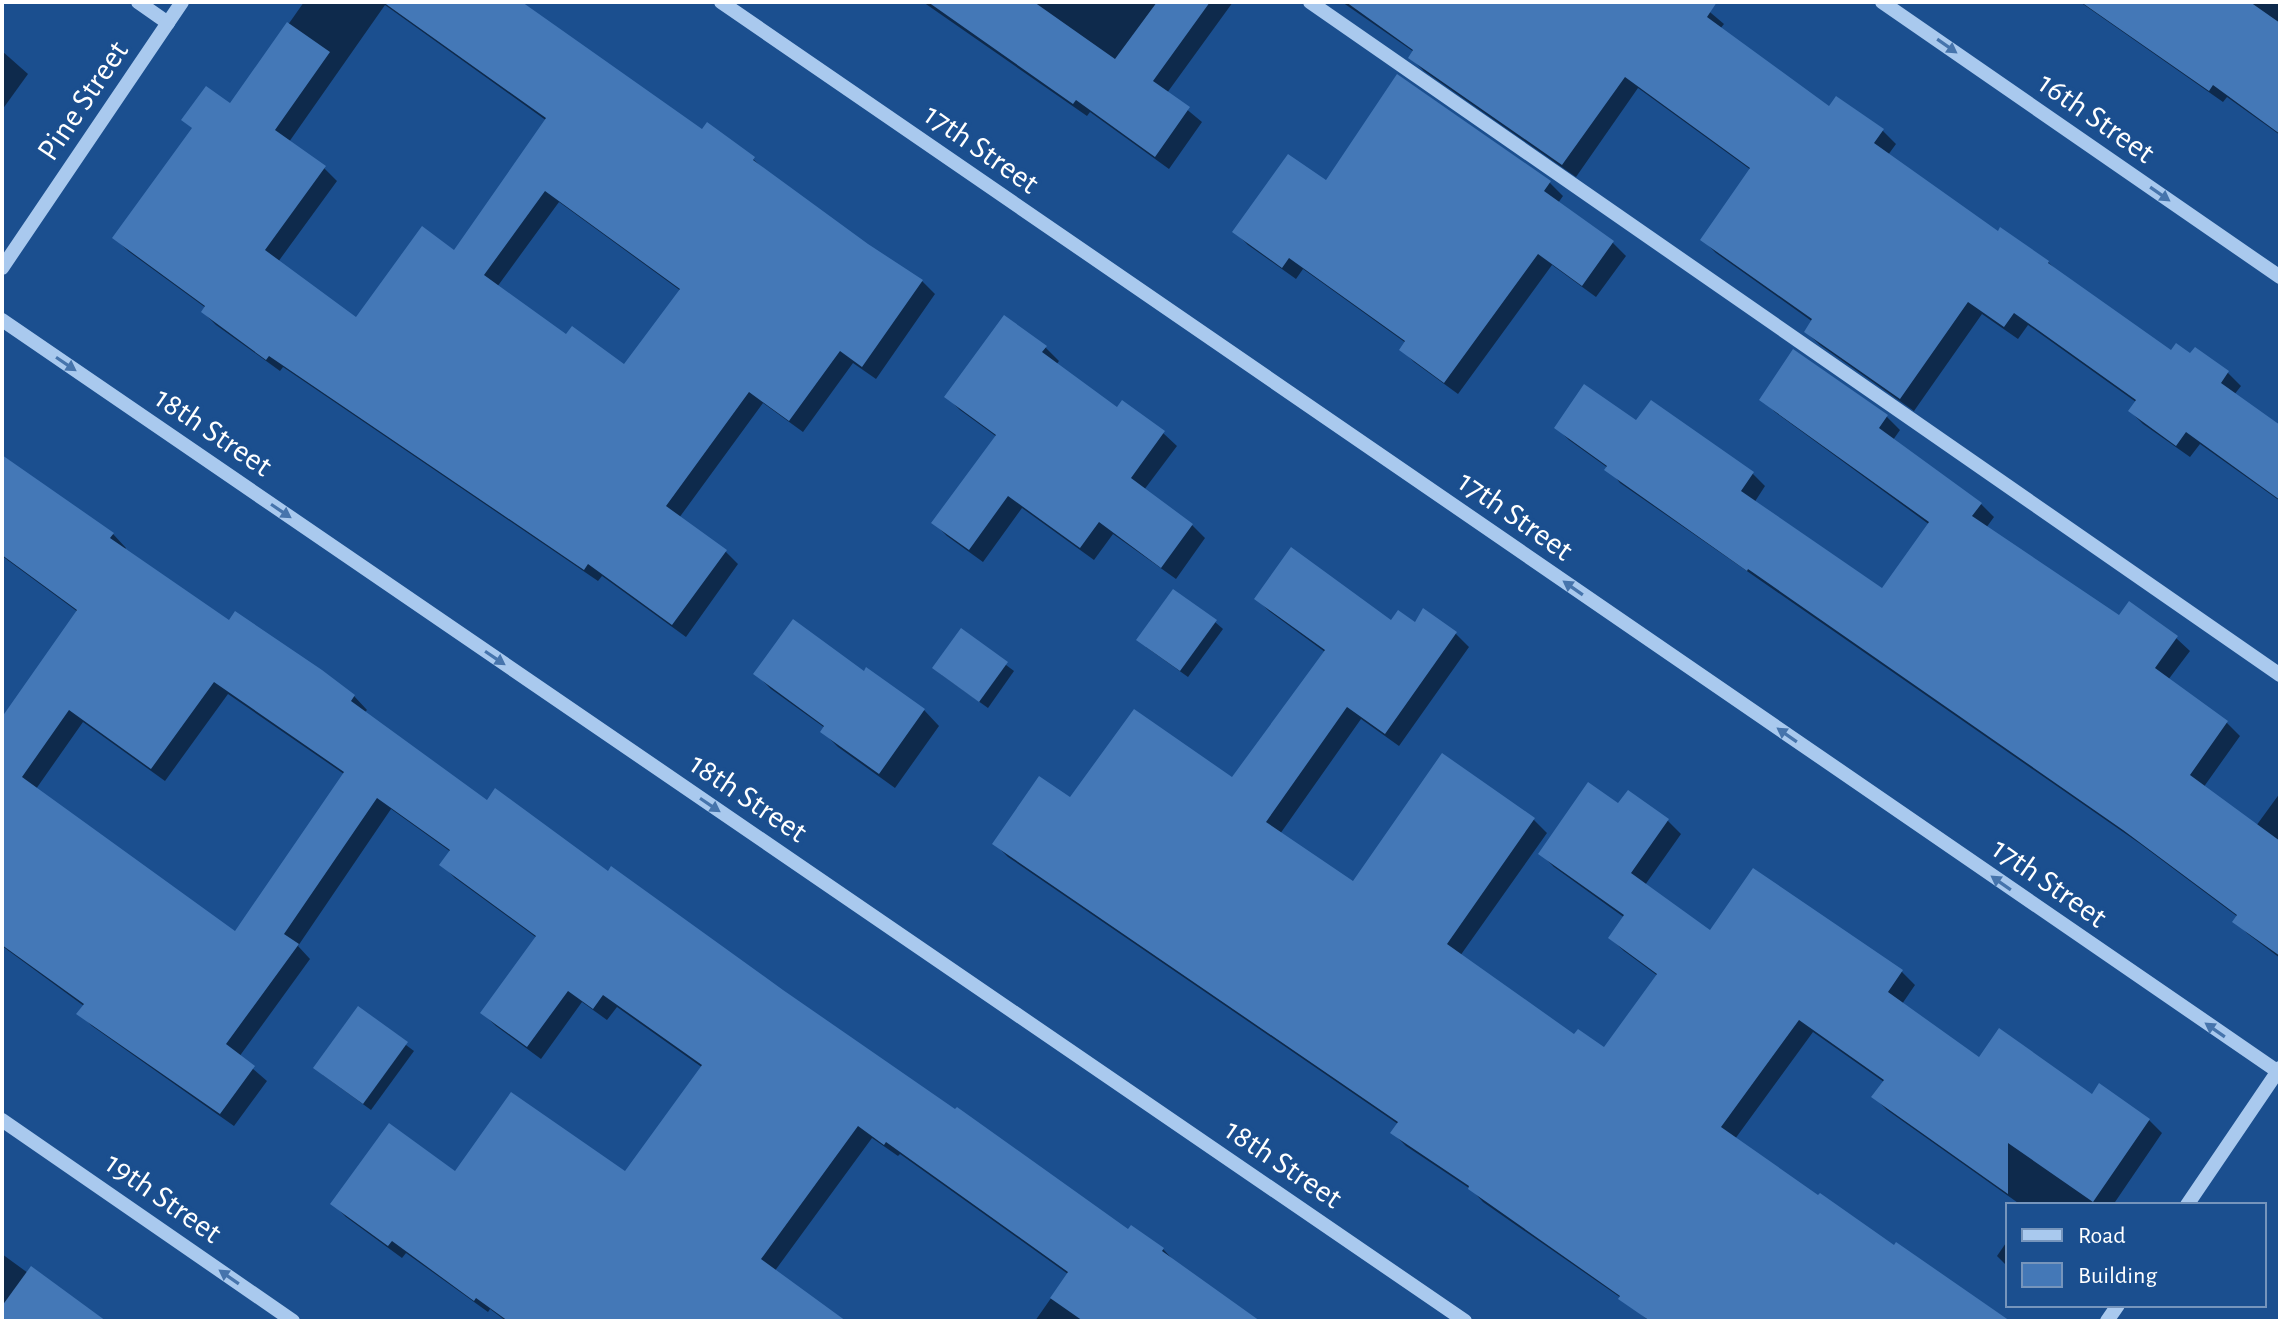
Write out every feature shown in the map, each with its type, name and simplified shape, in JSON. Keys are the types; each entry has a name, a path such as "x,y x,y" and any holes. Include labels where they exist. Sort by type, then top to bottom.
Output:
{"street":[{"path":"138,2 168,23"},
{"name":"Pine Street","path":"2,268 182,2"},
{"name":"17th Street","path":"721,2 2279,1071"},
{"path":"1310,2 2280,675"},
{"name":"16th Street","path":"1882,2 2280,277"},
{"name":"18th Street","path":"2,320 1465,1321"},
{"path":"2188,1203 2279,1071"},
{"name":"19th Street","path":"2,1120 293,1321"}],"building":[{"path":"383,2 522,2 702,129 707,122 755,157 753,160 923,280 862,367 840,351 789,421 749,392 666,506 727,550 672,625 588,564 584,570 269,356 266,360 201,312 205,306 112,238 192,128 181,120 206,86 230,103 287,22 330,52 275,130 326,166 265,250 356,317 422,226 454,250 546,118","holes":["545,191 680,289 624,364 572,326 566,334 484,275"]},
{"path":"928,2 1034,2 1115,59 1157,2 1210,2 1153,81 1190,107 1155,157 1076,100 1073,104"},
{"path":"1346,2 1717,2 1707,17 1829,106 1836,96 1884,129 1874,143 1998,231 2000,227 2049,261 2171,350 2176,343 2190,353 2195,347 2229,371 2221,383 2280,425 2280,500 2186,432 2176,446 2128,411 2136,400 2014,313 2004,327 1968,302 1900,399 1804,332 1812,319 1700,240 1750,168 1625,77 1562,165 1408,58 1413,50"},
{"path":"2081,2 2250,2 2280,23 2280,134 2213,85 2209,91"},
{"path":"1397,74 1551,181 1544,191 1614,241 1582,286 1538,254 1444,383 1399,350 1405,341 1289,258 1282,268 1232,232 1288,154 1326,180"},
{"path":"1004,315 1047,346 1042,352 1117,407 1122,400 1165,431 1131,478 1193,524 1161,568 1099,522 1080,548 1008,496 969,550 931,523 996,435 944,397"},
{"path":"1793,349 1888,415 1879,428 1982,503 1972,516 2119,615 2129,601 2178,636 2155,668 2228,721 2190,775 2280,841 2280,956 2232,922 2237,915 2123,830 1604,470 1607,466 1554,428 1584,384 1636,420 1651,400 1754,472 1741,491 1882,588 1929,522 1759,400"},
{"path":"2,455 114,533 110,538 229,620 235,611 322,670 355,695 351,701 487,800 495,788 608,871 611,866 783,990 955,1109 957,1107 1128,1229 1131,1225 1164,1248 1162,1251 1260,1321 1083,1321 1050,1298 1068,1272 886,1142 884,1145 858,1126 761,1259 846,1321 508,1321 476,1298 474,1301 392,1241 388,1246 330,1204 389,1123 455,1171 511,1092 625,1171 702,1065 603,995 593,1009 568,991 527,1047 480,1013 536,936 439,865 450,850 377,798 284,934 299,944 226,1044 255,1066 220,1114 76,1014 84,1004 2,945 2,717 77,610 2,555","holes":["214,682 344,772 235,931 22,777 69,710 151,769"]},
{"path":"1291,547 1391,620 1398,610 1415,622 1423,608 1457,632 1385,734 1347,707 1266,822 1353,881 1442,753 1535,818 1447,944 1574,1034 1578,1029 1604,1047 1657,974 1608,938 1624,915 1538,854 1588,782 1618,803 1628,790 1669,819 1631,873 1710,930 1753,868 1903,970 1888,992 1979,1057 1999,1028 2092,1094 2099,1083 2150,1119 2093,1202 2008,1143 2008,1194 1871,1097 1884,1080 1799,1020 1721,1127 2010,1321 1650,1321 1618,1299 1620,1296 1468,1189 1469,1186 1390,1133 1398,1122 992,844 1039,776 1070,797 1134,709 1232,777 1325,650 1254,599"},
{"path":"1173,589 1217,620 1180,671 1136,640"},
{"path":"793,619 864,671 866,667 925,709 879,774 820,732 824,726 753,674"},
{"path":"961,628 1008,662 979,702 932,668"},
{"path":"358,1006 408,1042 363,1104 313,1068"},
{"path":"31,1266 106,1321 2,1321 2,1306"}]}
